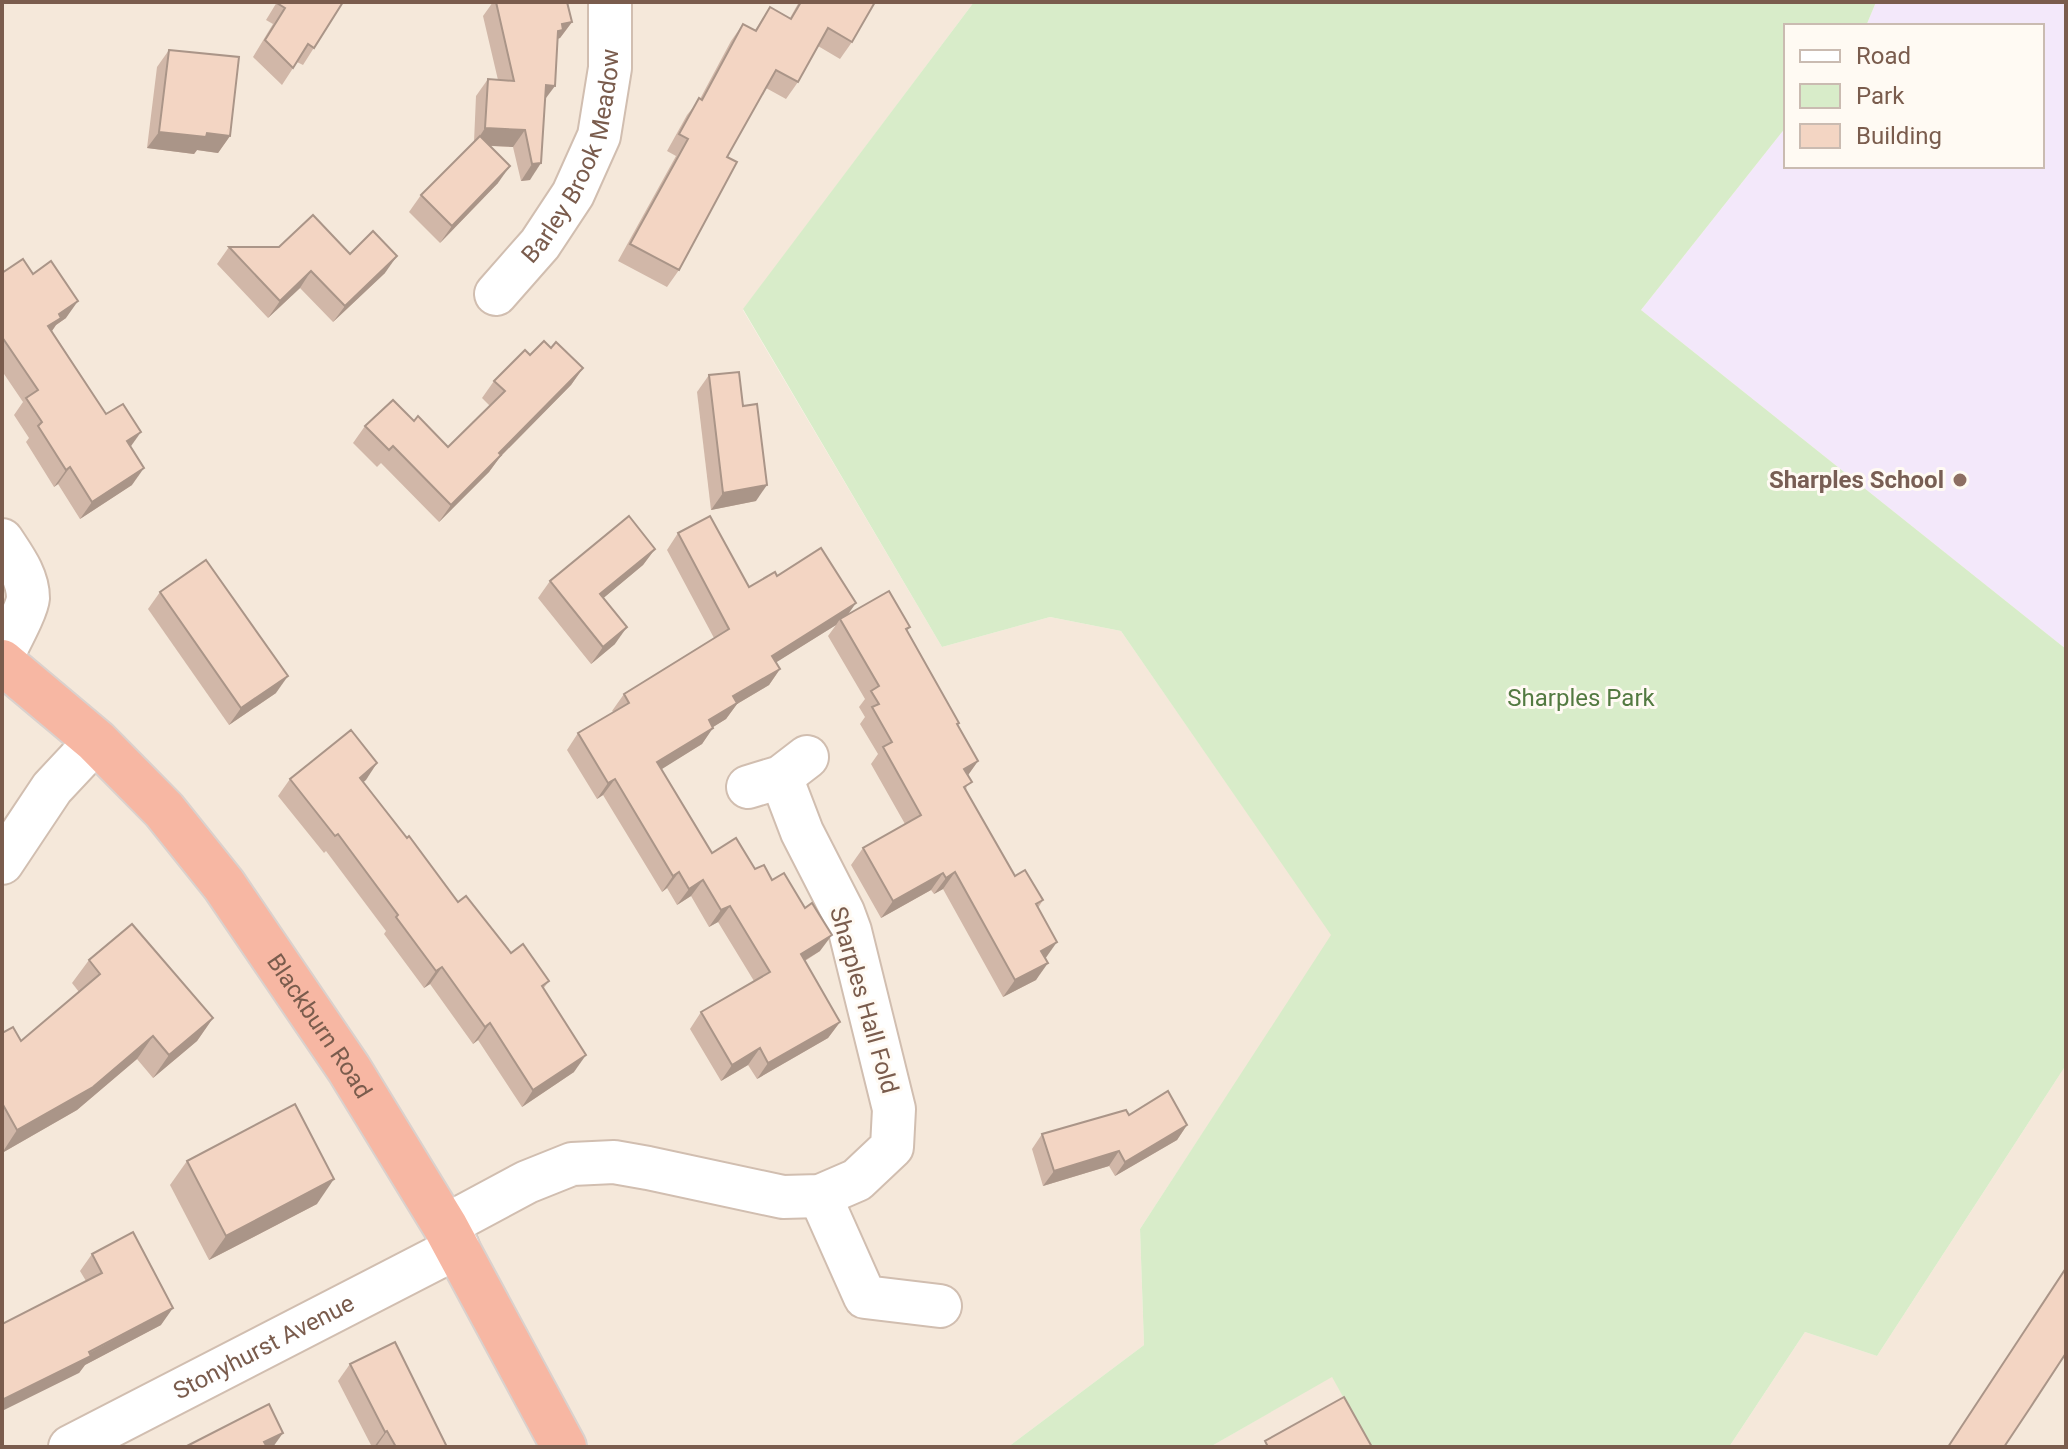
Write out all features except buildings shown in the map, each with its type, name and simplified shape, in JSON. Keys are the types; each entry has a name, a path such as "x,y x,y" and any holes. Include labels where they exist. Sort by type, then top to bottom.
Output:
{"highway":[{"name":"Blackburn Road","path":"2,660 96,741 164,810 224,885 349,1069 452,1236 564,1447"}],"street":[{"name":"Barley Brook Meadow","path":"496,294 540,244 573,194 599,136 610,68 610,2"},
{"path":"2,540 26,583 28,601 2,660"},
{"path":"2,863 52,788 96,741"},
{"name":"Sharples Hall Fold","path":"452,1236 527,1182 572,1164 614,1162 783,1197 820,1196 857,1180 892,1147 894,1109 850,931 802,832 779,774"},
{"path":"820,1196 865,1297 940,1306"},
{"name":"Stonyhurst Avenue","path":"70,1447 452,1236"}],"shaded area":[{"path":"2,2 974,2 743,310 942,647 1050,617 1121,631 1332,935 1140,1229 1144,1345 1008,1447 2,1447"},
{"name":"Sharples School","path":"1876,2 2066,2 2066,649 1641,310 1784,130 1784,168 2044,168 2044,24 1867,24"},
{"path":"2066,1065 2066,1447 1729,1447 1805,1332 1877,1356"},
{"path":"1332,1376 1371,1447 1210,1447"}],"green space":[{"name":"Sharples Park","path":"974,2 1876,2 1867,24 1784,24 1784,130 1641,310 2066,649 2066,1065 1877,1356 1805,1332 1729,1447 1371,1447 1332,1377 1210,1447 1008,1447 1144,1345 1140,1229 1331,935 1121,631 1050,617 942,647 743,309"}],"place":[{"name":"Sharples School","path":"1960,480"}]}
